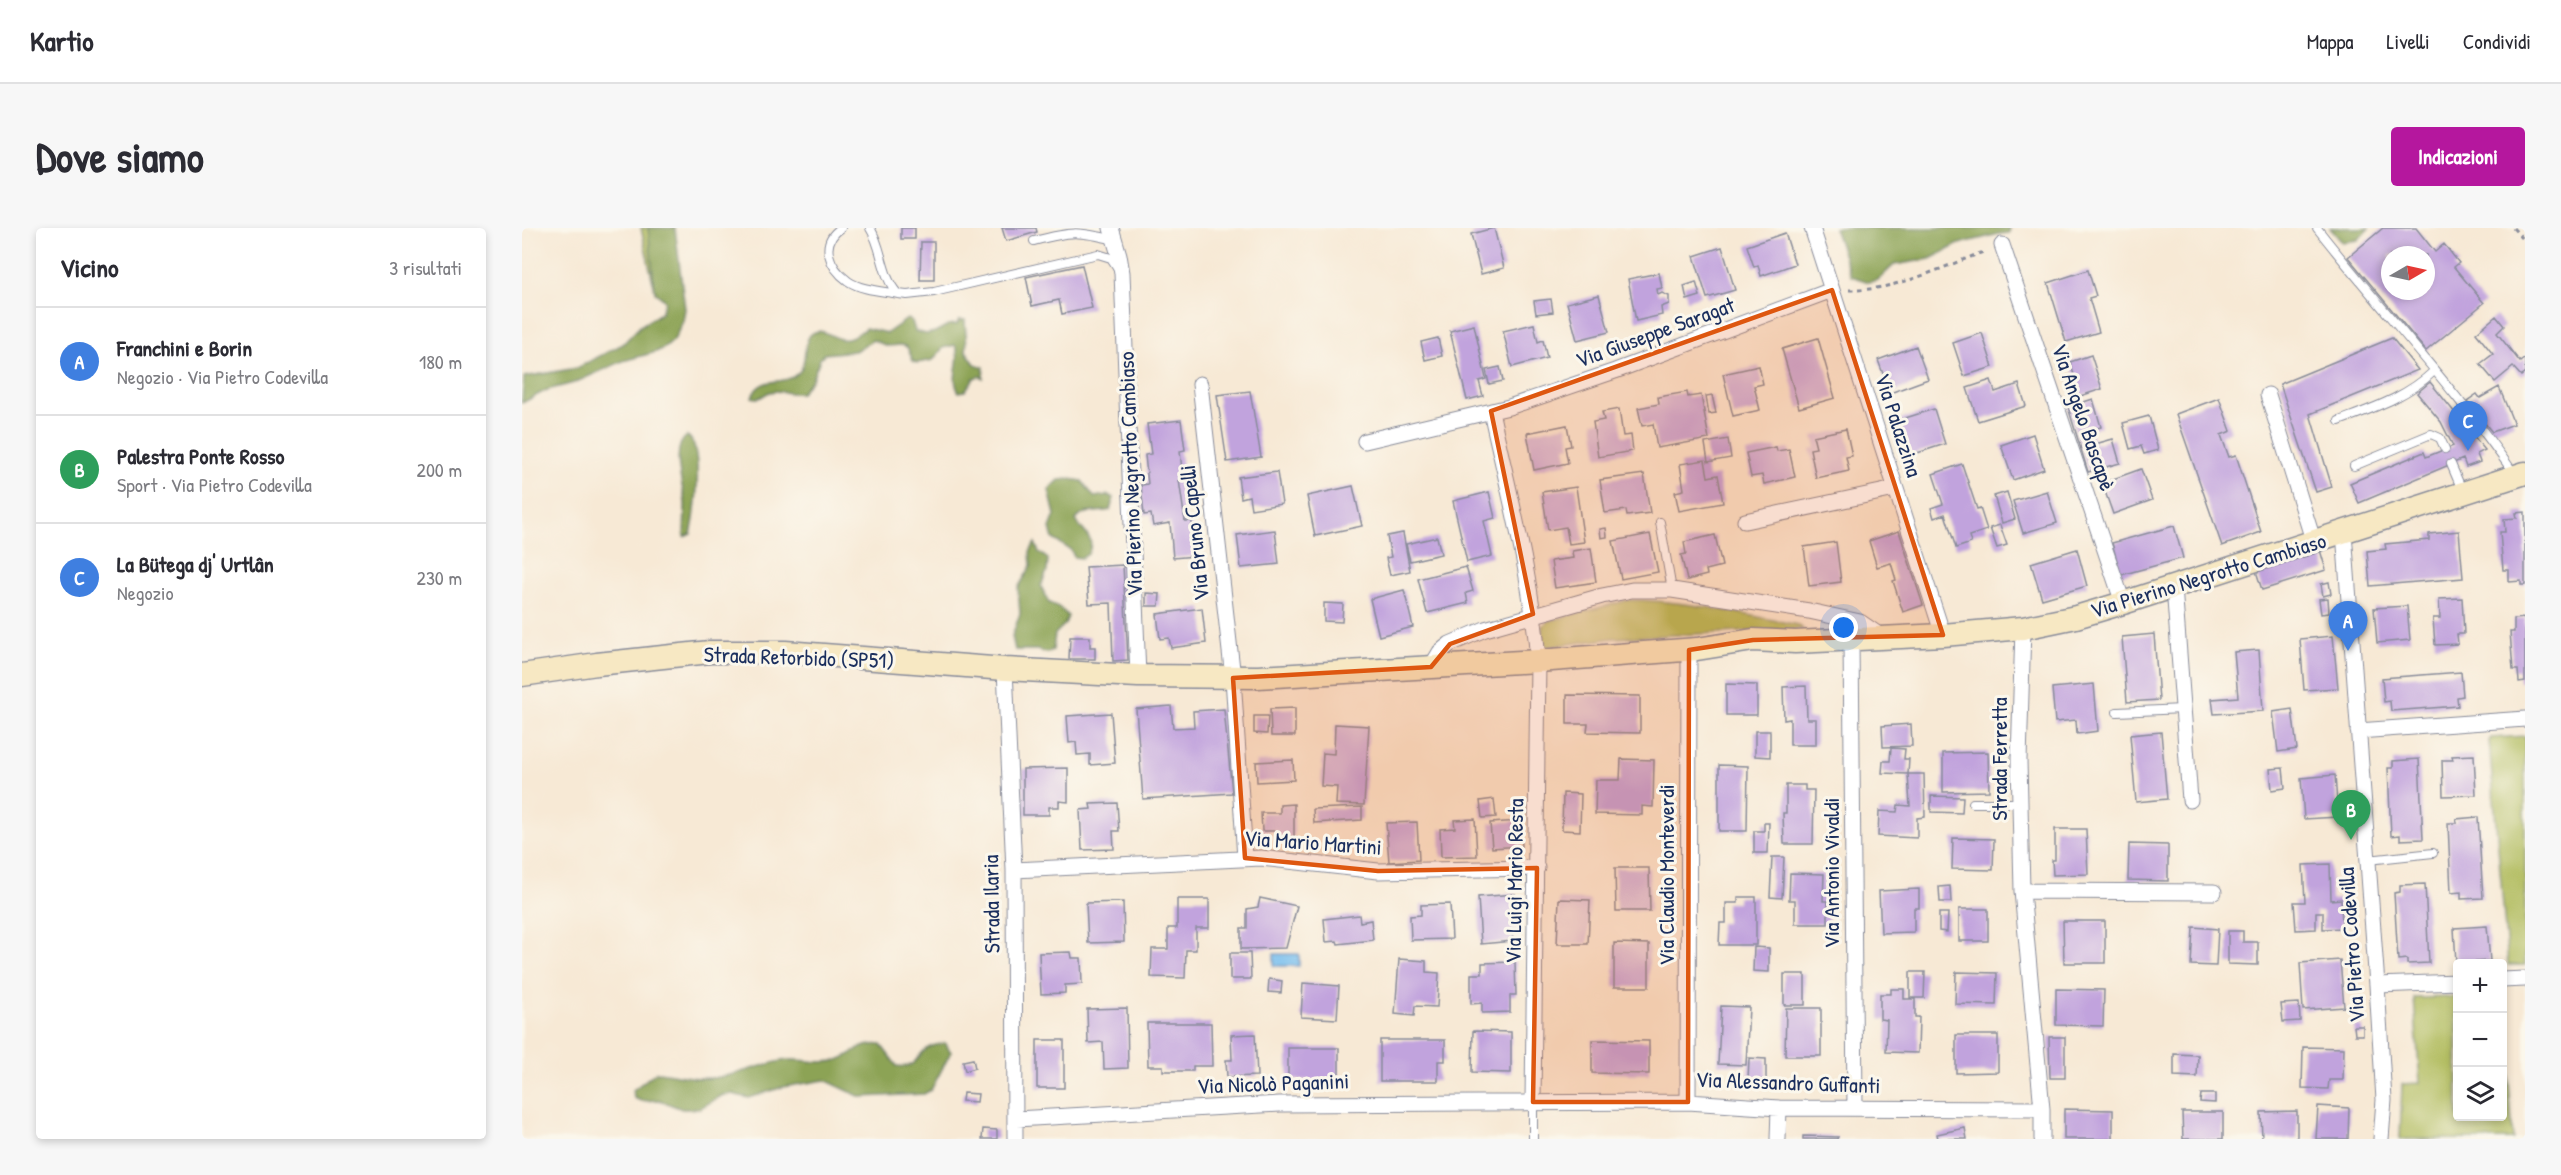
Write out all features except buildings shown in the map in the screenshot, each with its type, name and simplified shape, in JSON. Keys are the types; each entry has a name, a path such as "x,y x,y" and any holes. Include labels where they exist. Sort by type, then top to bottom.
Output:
{"street":[{"name":"Via Palazzina","path":"1812,228 1943,634"},
{"name":"Via Pierino Negrotto Cambiaso","path":"1113,234 1122,273 1138,676"},
{"name":"Via Angelo Bascapè","path":"2002,245 2123,603"},
{"name":"Via Giuseppe Saragat","path":"1365,441 1491,411 1615,371 1832,290"},
{"name":"Via Bruno Capelli","path":"1200,384 1233,678 1245,858"},
{"path":"2268,395 2314,543"},
{"path":"1491,411 1533,614 1538,661"},
{"name":"Via Pierino Negrotto Cambiaso","path":"1005,669 1233,678 1538,661 1693,649 1746,641 1795,642 2024,628 2076,617 2123,603 2314,543 2520,474"},
{"path":"1745,521 1895,489"},
{"name":"Via Pietro Codevilla","path":"2344,532 2377,985 2384,1100 2381,1139"},
{"path":"2174,587 2190,800"},
{"path":"1431,667 1440,652 1450,644 1485,629 1533,614 1632,590 1672,590 1809,610 1860,622 1882,637"},
{"name":"Strada Ferretta","path":"2024,628 2019,760 2022,891 2042,1109 2042,1139"},
{"name":"Via Antonio Vivaldi","path":"1851,639 1855,1107"},
{"name":"Via Claudio Monteverdi","path":"1688,1102 1693,649"},
{"name":"Strada Retorbido (SP51)","path":"522,675 710,652 786,652 1005,669"},
{"name":"Via Luigi Mario Resta","path":"1533,1102 1538,661"},
{"name":"Strada Ilaria","path":"1005,669 1014,870 1015,1139"},
{"path":"2358,731 2525,719"},
{"name":"Via Mario Martini","path":"1014,870 1245,858 1378,871 1537,868"},
{"path":"2022,891 2214,892"},
{"path":"2507,980 2525,979"},
{"path":"2377,985 2453,982"},
{"name":"Via Alessandro Guffanti","path":"1533,1102 1688,1102 1779,1108 2042,1109"},
{"name":"Via Nicolò Paganini","path":"1016,1119 1280,1104 1533,1102"},
{"path":"1778,1139 1779,1108"}],"lane":[{"path":"841,228 832,234 827,248 830,261 849,281 870,289 907,296 934,292 1098,254 1111,258 1122,273"},
{"path":"870,228 875,236 890,286 898,294"},
{"path":"2317,228 2520,474"},
{"path":"1035,241 1067,232 1113,234"},
{"path":"2339,421 2392,400 2421,384 2434,371"},
{"path":"2354,466 2431,434 2440,438 2445,449"},
{"path":"2451,464 2463,493"},
{"path":"1660,522 1672,590"},
{"path":"2117,712 2183,709"},
{"path":"1973,803 2020,803"},
{"path":"2368,860 2433,854"},
{"path":"1533,1102 1533,1139"}],"path":[{"path":"2513,228 2525,241"},
{"path":"1832,290 1872,290 2002,245"}],"highlighted area":[{"path":"1832,290 1943,635 1753,640 1689,650 1688,1102 1533,1102 1537,868 1378,871 1245,858 1233,678 1431,667 1450,644 1533,614 1491,411"}],"green space":[{"path":"641,228 665,228 666,260 655,292"},
{"path":"648,228 675,228 685,309 683,321 674,340 656,352 623,361 574,383 547,390 522,403 524,377 577,368 623,344 640,326 661,313 665,301 655,292"},
{"path":"1834,228 2010,228 2009,233 1959,244 1930,259 1894,265 1878,280 1869,282 1851,276"},
{"path":"2330,228 2369,228 2358,240 2342,242"},
{"path":"907,319 912,321 915,331 926,334 948,325 957,324 959,320 965,320 966,351 975,364 984,367 983,378 979,376 974,378 965,391 959,392 955,380 958,357 955,345 943,348 933,360 917,363 913,361 907,347 887,346 873,340 855,351 824,354 812,379 801,393 774,391 760,398 752,397 756,390 766,383 786,379 798,373 803,364 808,339 815,332 820,331 846,339 866,328 887,333"},
{"path":"687,436 696,453 697,482 691,534 684,537 685,504 678,458 679,449"},
{"path":"1059,480 1082,481 1094,497 1108,495 1114,498 1110,510 1084,514 1076,520 1088,535 1091,543 1088,554 1082,558 1074,557 1071,550 1053,539 1050,528 1055,515 1049,490"},
{"path":"1035,543 1039,552 1048,559 1047,571 1041,586 1049,603 1060,608 1068,616 1065,624 1055,634 1053,650 1047,653 1037,650 1015,650 1012,636 1020,614 1018,588 1031,566 1030,552"},
{"path":"1628,600 1671,602 1713,608 1798,625 1803,629 1614,638 1547,647 1543,643 1542,626 1549,621"},
{"path":"2525,736 2525,965 2508,965 2489,741 2491,738"},
{"path":"2453,997 2453,1121 2507,1121 2507,1056 2513,1139 2400,1139 2402,1084 2420,1083 2414,998"},
{"path":"945,1043 951,1052 931,1090 924,1094 861,1097 825,1080 783,1087 749,1098 732,1094 723,1095 700,1108 691,1109 682,1109 659,1100 641,1101 634,1098 633,1090 656,1072 697,1078 721,1077 788,1060 834,1061 873,1045 881,1045 897,1066 904,1066 913,1063 930,1047"}],"water":[{"path":"1274,954 1299,954 1299,966 1274,966"}],"place":[{"name":"La Bütega dj' Urtlân","path":"2468,451"},
{"name":"Franchini e Borin","path":"2348,651"},
{"name":"Palestra Ponte Rosso","path":"2351,840"}]}
